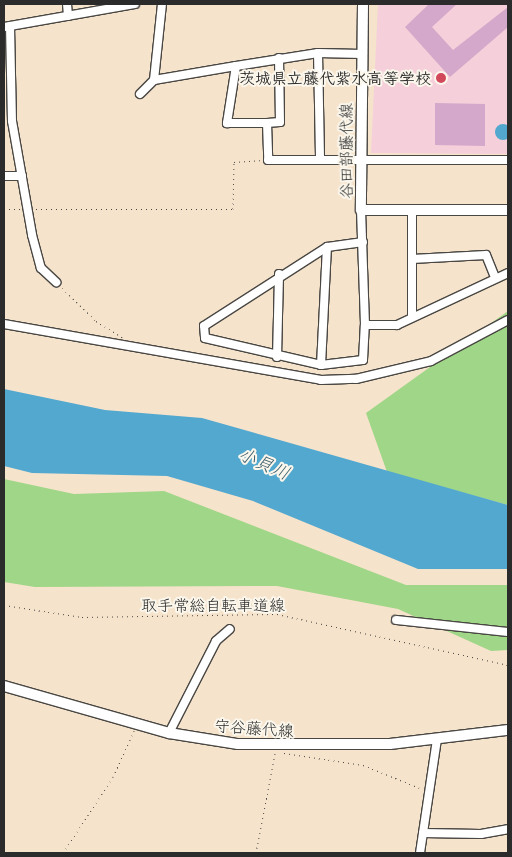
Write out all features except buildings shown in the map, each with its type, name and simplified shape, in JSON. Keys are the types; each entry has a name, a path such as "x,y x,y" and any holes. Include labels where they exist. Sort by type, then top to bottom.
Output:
{"main road":[{"name":"谷田部藤代線","path":"362,4 360,210 508,210"},
{"name":"守谷藤代線","path":"4,686 169,733 276,750 437,740 508,730"}],"street":[{"path":"67,4 68,16"},
{"path":"56,282 41,268 28,210 9,89 7,26 136,4"},
{"path":"154,80 162,4"},
{"path":"140,94 154,80 318,53 362,54"},
{"path":"318,53 320,158"},
{"path":"236,66 227,122 280,122 279,58"},
{"path":"267,123 268,160 320,158 508,160"},
{"path":"4,176 22,176"},
{"path":"360,210 363,242 365,325 363,360 321,365 277,357 205,338 204,326 279,274 326,247 363,242"},
{"path":"412,210 412,316"},
{"path":"321,365 326,247"},
{"path":"412,258 486,255 495,277"},
{"path":"365,325 397,325 495,277 508,273"},
{"path":"277,357 279,274"},
{"path":"4,324 284,377 356,379 431,361 508,320"},
{"path":"396,620 508,632"},
{"path":"169,733 216,641 230,629"},
{"path":"420,853 437,740"},
{"path":"423,833 481,834 508,829"}],"path":[{"path":"4,209 233,209 234,162 268,160"},
{"path":"56,282 131,348"},
{"name":"取手常総自転車道線","path":"4,605 82,617 277,614 508,665"},
{"path":"63,853 114,776 137,724"},
{"path":"256,853 276,750 363,765 429,792"}],"shaded area":[{"name":"茨城県立藤代紫水高等学校","path":"378,4 508,4 508,154 371,153"}],"green space":[{"path":"508,311 508,505 387,472 366,413"},
{"path":"4,479 74,494 164,491 406,585 508,585 508,650 491,651 398,609 277,586 35,587 4,582"}],"water":[{"path":"503,124 509,126 511,132 509,138 503,140 497,138 495,132 497,126"},
{"name":"小貝川","path":"4,389 105,410 202,418 508,505 508,569 418,569 253,501 167,476 32,473 4,466"}],"place":[{"name":"茨城県立藤代紫水高等学校","path":"441,78"}]}
